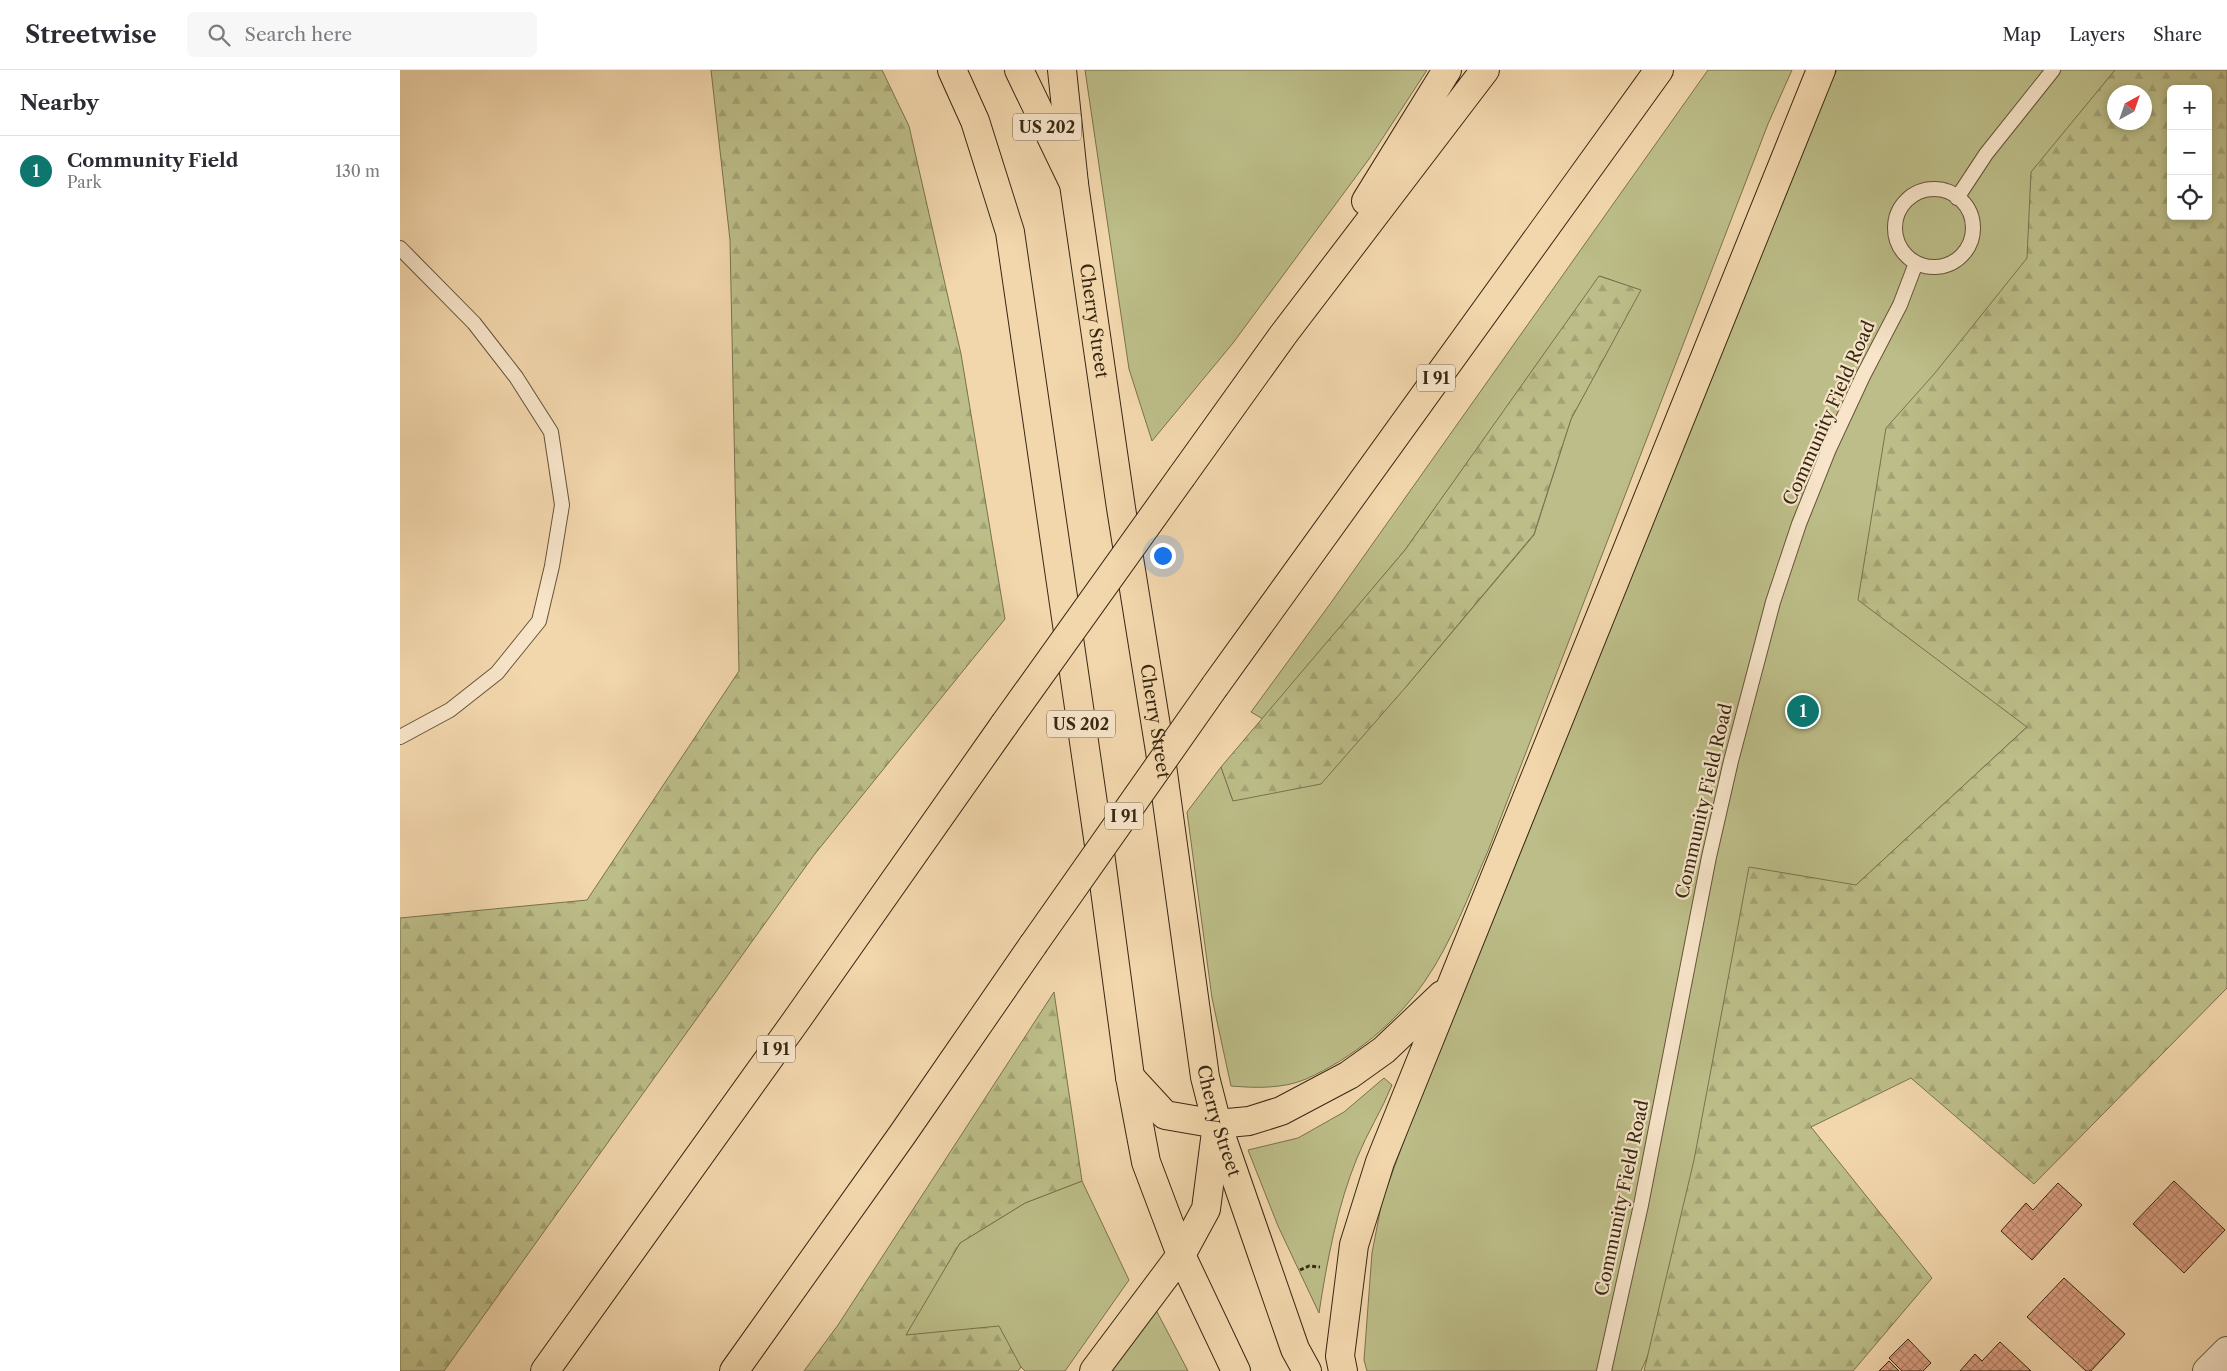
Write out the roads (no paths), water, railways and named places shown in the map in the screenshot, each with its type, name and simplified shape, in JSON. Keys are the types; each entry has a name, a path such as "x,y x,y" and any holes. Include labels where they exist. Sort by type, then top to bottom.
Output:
{"main road":[{"name":"US 202","path":"952,70 975,121 1010,232 1098,838 1130,1077 1146,1162 1181,1255 1236,1371"},
{"name":"Cherry Street","path":"1019,70 1074,184 1120,499 1160,751 1205,1076 1217,1124 1295,1348 1307,1371"},
{"path":"1062,70 1074,184"},
{"path":"1283,335 1447,70"},
{"name":"I 91","path":"546,1371 1283,335 1485,70"},
{"name":"I 91","path":"734,1371 902,1136 1033,945 1215,686 1659,70"},
{"path":"1343,1371 1340,1356 1354,1245 1380,1162 1448,989 1821,70"},
{"path":"1130,1077 1166,1115 1217,1124 1249,1121 1281,1111 1349,1075 1384,1050 1448,989"},
{"path":"1094,1371 1181,1255 1206,1210 1217,1124"}],"street":[{"path":"2207,1371 2227,1351"}],"lane":[{"path":"1957,198 1986,154 2053,70"},
{"path":"1927,190 1948,192 1957,198 1970,214 1972,235 1969,245 1956,261 1946,265 1926,267 1916,263 1907,257 1896,239 1895,222 1901,207 1908,199 1927,190"},
{"path":"400,248 474,323 516,377 551,432 562,505 552,566 539,621 497,673 450,710 400,737"},
{"name":"Community Field Road","path":"1604,1371 1641,1205 1709,857 1731,760 1773,602 1799,524 1829,449 1863,376 1900,305 1916,263"}],"place":[{"name":"Community Field","path":"1803,711"}]}
